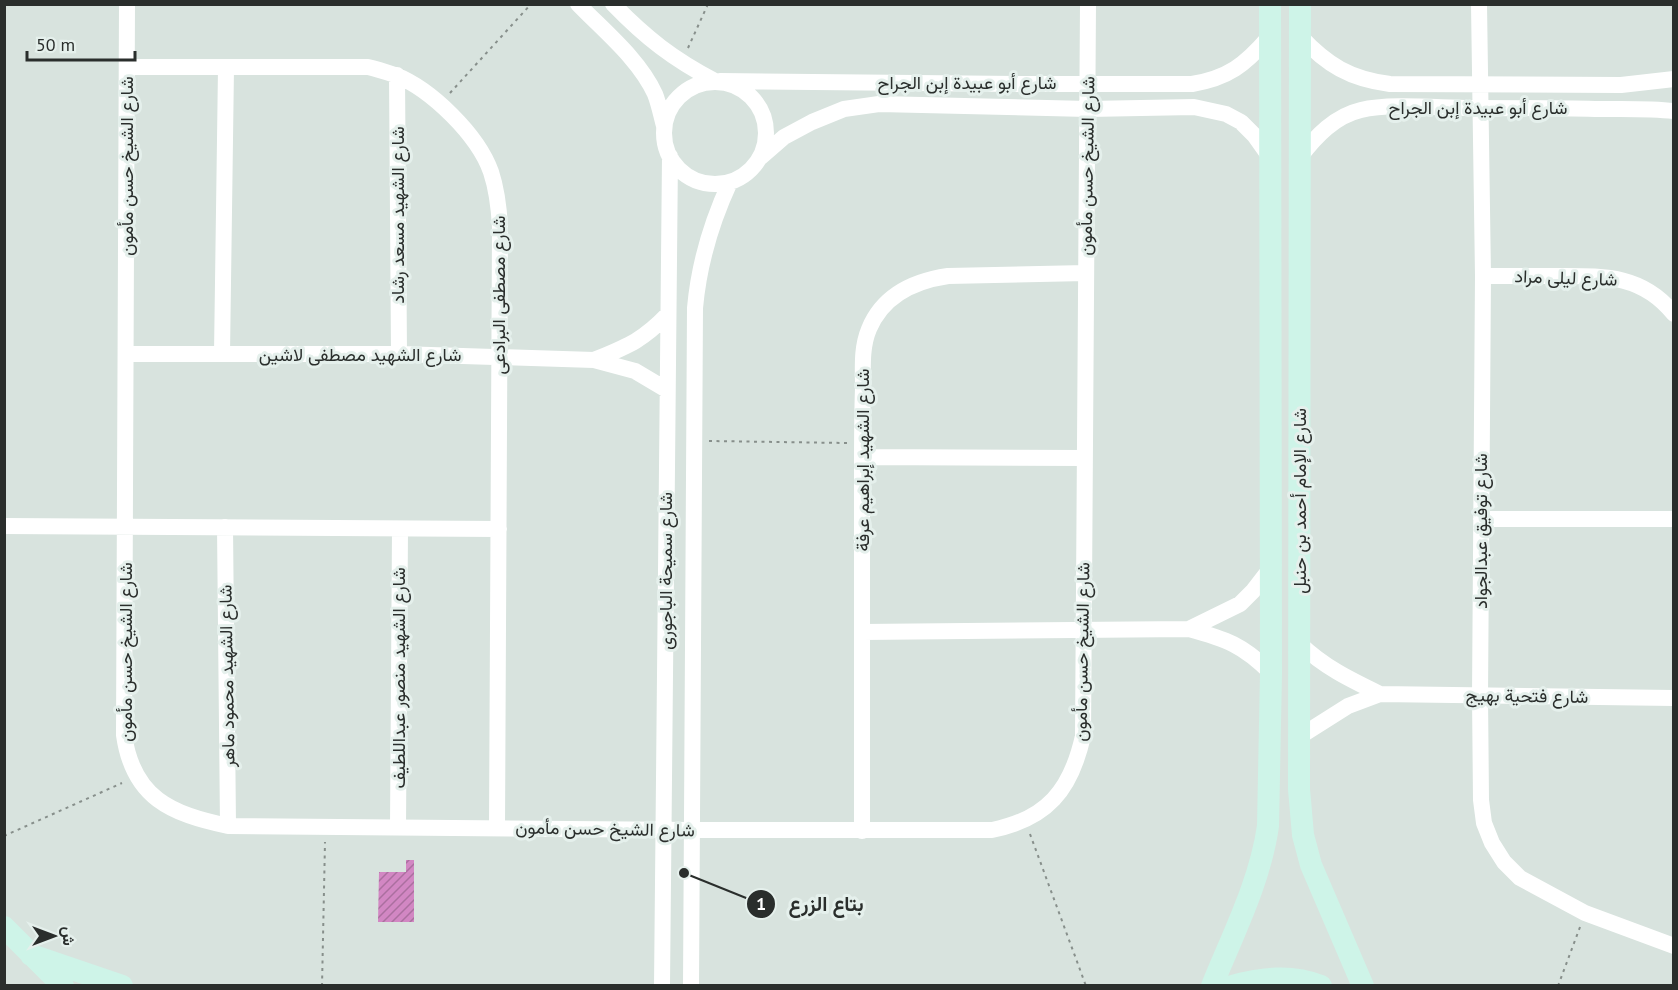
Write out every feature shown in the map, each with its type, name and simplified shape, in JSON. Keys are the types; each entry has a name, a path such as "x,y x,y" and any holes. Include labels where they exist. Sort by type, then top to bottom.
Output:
{"street":[{"name":"شارع الشيخ حسن مأمون","path":"127,4 124,735 126,754 135,776 152,796 173,810 198,820 228,825 862,831 992,830 1025,820 1047,806 1065,786 1077,762 1083,736 1088,4"},
{"path":"578,4 620,48 647,81 654,94 664,126 669,156 680,170 695,180 712,184 730,182 742,177 753,168 761,157 767,138 765,117 755,99 740,86 717,81 697,84 681,94 670,108 664,126"},
{"name":"شارع أبو عبيدة إبن الجراح","path":"613,4 661,49 717,81 1192,84 1212,80 1234,70 1254,55 1269,37"},
{"name":"شارع الإمام أحمد بن حنبل","path":"1212,986 1258,872 1269,825 1272,160 1270,4"},
{"name":"شارع الإمام أحمد بن حنبل","path":"1300,4 1299,789 1306,845 1320,888 1363,986"},
{"name":"شارع توفيق عبدالجواد","path":"1479,4 1483,276 1480,696 1481,800 1484,823 1492,843 1504,862 1520,878 1585,913 1674,946"},
{"name":"شارع أبو عبيدة إبن الجراح","path":"1300,36 1317,54 1336,68 1358,78 1390,84 1621,85 1674,79"},
{"name":"شارع مصطفى البرادعى","path":"127,67 368,67 397,75 439,104 463,126 479,146 491,172 498,199 500,227 497,828"},
{"path":"222,354 226,68"},
{"name":"شارع الشهيد مسعد رشاد","path":"397,75 399,354"},
{"name":"شارع أبو عبيدة إبن الجراح","path":"761,157 784,137 812,122 844,109 879,104 1088,109 1194,107 1211,110 1241,122 1254,135 1272,160"},
{"name":"شارع أبو عبيدة إبن الجراح","path":"1300,157 1312,141 1328,128 1344,116 1361,110 1481,108 1674,111"},
{"name":"شارع سميحة الباجورى","path":"662,986 669,156"},
{"name":"شارع سميحة الباجورى","path":"691,986 695,308 697,282 709,231 730,182"},
{"name":"شارع الشهيد إبراهيم عرفة","path":"862,831 863,352 868,330 890,299 907,287 926,279 948,276 1086,273"},
{"name":"شارع ليلى مراد","path":"1483,276 1602,276 1622,279 1649,290 1674,314"},
{"name":"شارع الشهيد مصطفى لاشين","path":"594,360 643,338 668,314"},
{"name":"شارع الشهيد مصطفى لاشين","path":"127,354 399,354 594,360 634,371 667,390"},
{"path":"862,451 1085,458"},
{"path":"1481,519 1674,519"},
{"path":"4,526 499,529"},
{"name":"شارع الشهيد محمود ماهر","path":"225,527 228,825"},
{"name":"شارع الشهيد منصور عبداللطيف","path":"398,827 400,529"},
{"path":"1189,629 1240,604 1253,591 1270,560 1300,551"},
{"path":"862,632 1189,629 1223,638 1239,646 1254,655 1271,673"},
{"name":"شارع فتحية بهيج","path":"1299,643 1331,669 1380,694"},
{"name":"شارع فتحية بهيج","path":"1299,737 1348,706 1380,694 1674,698"},
{"path":"4,927 63,986"},
{"path":"32,955 122,986"},
{"path":"1232,986 1258,979 1286,978 1321,986"}],"path":[{"path":"439,104 531,4"},
{"path":"681,62 708,4"},
{"path":"694,441 862,451"},
{"path":"4,836 135,776"},
{"path":"1025,820 1086,986"},
{"path":"322,986 325,827"},
{"path":"1558,986 1585,913"}],"building":[{"path":"406,860 414,860 414,922 378,922 379,872 406,872"}],"place":[{"name":"بتاع الزرع","path":"684,873"}]}
